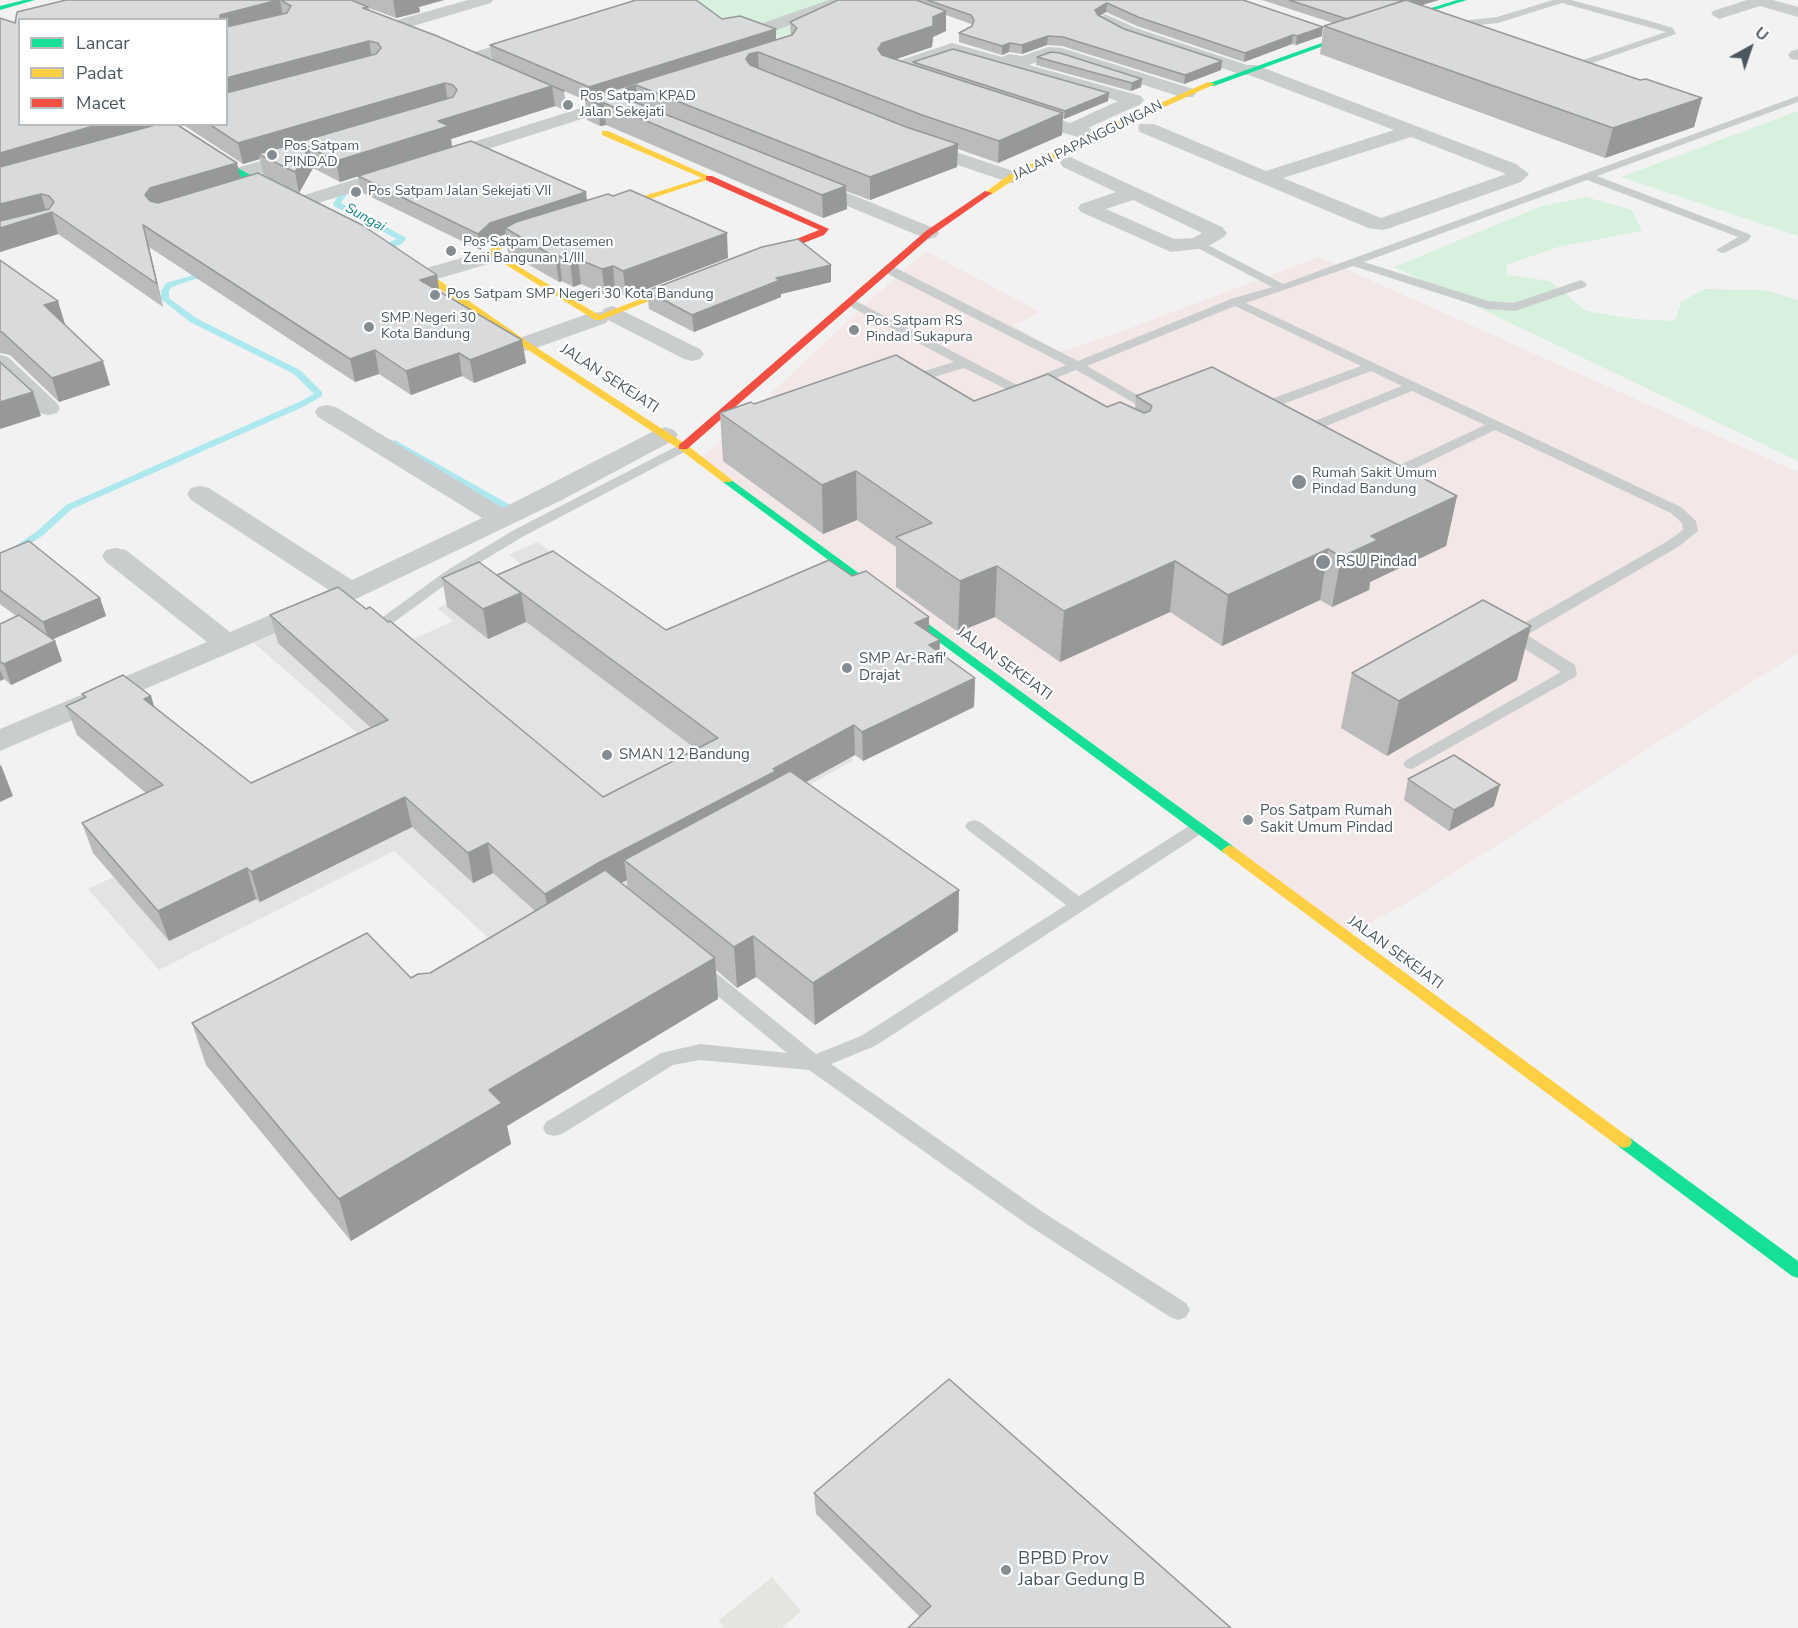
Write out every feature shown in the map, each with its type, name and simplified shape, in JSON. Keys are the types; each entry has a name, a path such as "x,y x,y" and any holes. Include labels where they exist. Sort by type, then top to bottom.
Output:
{"street":[{"path":"0,8 32,0"},
{"path":"396,26 485,0"},
{"path":"1719,14 1763,2 1789,0"},
{"path":"763,29 851,1"},
{"name":"JALAN PAPANGGUNGAN","path":"674,441 850,303 929,233 1012,177 1186,93 1346,36 1391,22 1410,22 1453,1"},
{"path":"1763,2 1798,12"},
{"path":"376,19 417,35"},
{"path":"1105,19 1130,32 1248,70 1509,168 1519,174 1514,178 1380,225 1363,221 1147,128"},
{"path":"1316,26 1346,36"},
{"path":"963,32 940,44 1019,62 1048,52 1062,53 1186,93"},
{"path":"492,68 465,56 546,35"},
{"path":"923,81 889,70 952,48 1135,100 1071,129"},
{"path":"999,83 1030,70"},
{"path":"299,203 643,94"},
{"path":"567,101 589,111"},
{"path":"1008,109 1093,136"},
{"path":"1264,178 1411,131"},
{"path":"165,133 241,182 263,186 318,213"},
{"path":"605,133 825,229 821,233 751,261"},
{"path":"893,135 1012,177"},
{"path":"241,182 328,147"},
{"path":"1070,163 1134,193 1216,232 1198,244 1178,246 1164,244 1088,208 1134,193"},
{"path":"785,174 929,233"},
{"path":"590,216 709,178"},
{"path":"494,255 494,250 500,245 567,223"},
{"name":"JALAN SEKEJATI","path":"390,251 525,344 674,441 1798,1271"},
{"path":"427,275 494,255 605,315 692,354"},
{"path":"525,344 698,281"},
{"path":"0,362 48,408"},
{"path":"327,412 502,519"},
{"path":"0,741 350,591 674,441"},
{"path":"200,494 350,591"},
{"path":"116,556 228,644"}],"lane":[{"path":"1470,35 1438,25 1460,25 1498,20 1562,0 1670,30 1671,34 1578,65 1556,62"},
{"path":"1410,22 1426,21"},
{"path":"1016,390 1235,302 1282,288 1798,99"},
{"path":"1587,176 1745,236 1744,239 1722,250"},
{"path":"1198,244 1282,288"},
{"path":"1353,262 1487,305 1515,307 1581,284"},
{"path":"888,269 1076,365 1166,417 1147,424"},
{"path":"1235,302 1492,426 1676,510 1689,521 1691,531 1673,543 1521,629 1518,633 1521,639 1569,668 1569,674 1412,764"},
{"path":"850,303 1036,401"},
{"path":"888,387 962,363"},
{"path":"1257,411 1371,367"},
{"path":"1317,444 1292,430 1412,386"},
{"path":"1365,468 1390,471 1405,468 1492,426"},
{"path":"384,622 451,574 674,441"},
{"path":"974,826 1079,905"},
{"path":"554,1128 668,1058 700,1052 814,1063 868,1041 1198,828"},
{"path":"682,957 814,1063 1036,1219 1178,1310"}],"shaded area":[{"name":"RSU Pindad","path":"926,251 1040,312 1013,325 1059,352 1114,334 1319,257 1798,472 1798,653 1403,905 1351,933 701,459 868,302"},
{"name":"SMAN 12 Bandung","path":"537,542 854,760 507,955 394,851 159,970 88,889 378,751 254,643 352,601 405,643 453,621 437,608 485,587 541,578 509,555"},
{"path":"772,1577 801,1611 782,1628 724,1628 718,1621"}],"green space":[{"path":"687,0 854,0 794,42 678,3"},
{"path":"1798,111 1798,236 1621,177"},
{"path":"1586,197 1632,210 1642,231 1558,247 1506,265 1507,275 1550,281 1586,311 1635,319 1675,321 1681,302 1704,289 1764,290 1798,300 1798,461 1394,267 1542,206"}],"building":[{"path":"66,0 278,0 220,15 220,18 18,18 18,126 93,126 0,153 0,18 15,23 17,12"},
{"path":"281,0 351,0 368,7 363,8 437,36 564,91 552,86 438,121 449,126 336,161 309,147 295,172 258,154 453,97 457,90 453,85 445,83 238,143 212,126 228,126 228,92 376,54 381,48 378,43 369,41 228,77 228,27 287,13 291,6"},
{"path":"636,0 696,0 722,19 740,16 776,29 589,87 490,45"},
{"path":"838,0 916,0 946,11 933,17 933,26 882,43 878,49 882,55 1063,113 999,141 922,115 758,52 749,54 746,59 750,65 906,127 958,144 870,177 636,85 626,88 624,94 627,99 846,186 822,195 604,103 598,104 584,99 792,35 797,28 790,22"},
{"path":"927,0 1243,0 1323,27 1297,36 1293,35 1245,53 1138,17 1107,3 1095,10 1098,15 1124,29 1222,61 1185,75 1063,37 1048,36 1022,45 1010,43 1002,46 959,33 972,26 974,20 971,15"},
{"path":"1289,0 1405,0 1347,19"},
{"path":"1406,0 1640,80 1646,79 1702,98 1613,128 1324,26"},
{"path":"953,49 1109,93 1065,111 913,62"},
{"path":"1051,52 1142,79 1132,83 1037,57"},
{"path":"152,126 179,126 237,163 150,188 145,195 150,201 158,203 258,173 362,225 437,275 420,280 522,340 470,360 459,353 406,371 375,350 350,359 143,225 157,284 52,212 0,228 0,221 49,209 54,202 49,196 41,194 0,204 0,167"},
{"path":"471,141 586,192 490,223 478,234 358,176"},
{"path":"630,190 727,233 623,271 613,266 602,269 578,259 570,262 559,256 555,257 505,228 516,222 608,194 613,196"},
{"path":"798,239 831,265 776,278 780,280 692,315 647,291 762,247"},
{"path":"0,260 58,301 44,305 103,361 52,378 0,332"},
{"path":"896,355 974,401 1048,374 1107,407 1120,402 1144,413 1150,411 1152,406 1136,396 1212,367 1457,496 1371,536 1378,540 1341,557 1328,549 1228,595 1175,561 1064,611 997,566 960,581 896,537 932,523 856,471 822,485 720,413 751,402 754,404"},
{"path":"0,362 33,392 0,402"},
{"path":"29,541 100,598 43,622 0,590 0,553"},
{"path":"553,551 666,630 829,560 852,576 866,571 929,617 915,623 940,640 929,645 975,678 862,732 854,725 773,769 776,771 600,862 545,894 488,843 468,853 405,797 251,872 247,868 158,911 82,823 163,785 66,706 86,697 82,694 123,675 151,696 144,699 251,783 388,720 270,615 338,587 366,609 370,607 388,622 390,621 603,797 718,738 497,575"},
{"path":"479,562 521,593 483,609 442,578"},
{"path":"1483,600 1531,626 1399,701 1352,673"},
{"path":"19,615 55,641 4,664 0,662 0,624"},
{"path":"1454,755 1500,785 1454,810 1408,779"},
{"path":"790,771 959,890 813,983 753,936 734,947 624,860"},
{"path":"605,870 715,958 489,1090 502,1103 339,1199 192,1023 367,933 411,978 418,974 430,973"},
{"name":"BPBD Prov Jabar Gedung B","path":"949,1379 1231,1628 908,1628 931,1606 814,1493"}],"waterway":[{"name":"Sungai","path":"355,188 344,193 337,204 402,239 376,251"},
{"name":"Sungai","path":"0,561 39,534 69,507 302,404 319,394 297,372 193,320 165,299 165,291 169,285 194,277 209,276"},
{"path":"395,443 511,509"}],"traffic: fast":[{"path":"0,8 32,0"},
{"path":"1211,84 1346,36 1464,0"},
{"path":"166,126 240,173 288,198"},
{"path":"727,480 1229,850"},
{"path":"1624,1142 1798,1271"}],"traffic: slow":[{"path":"988,193 1012,177 1093,136 1211,84"},
{"path":"605,133 709,178 605,211"},
{"path":"550,229 500,245 494,250 494,255 598,318 688,284"},
{"path":"400,257 525,344 683,447 727,480"},
{"path":"1229,850 1624,1142"}],"traffic: jam":[{"path":"709,178 825,229 821,233 759,257"},
{"path":"683,447 929,233 988,193"}],"place":[{"name":"Pos Satpam KPAD Jalan Sekejati","path":"568,105"},
{"name":"Pos Satpam PINDAD","path":"272,155"},
{"name":"Pos Satpam Jalan Sekejati VII","path":"356,192"},
{"name":"Pos Satpam Detasemen Zeni Bangunan 1/III","path":"451,251"},
{"name":"Pos Satpam SMP Negeri 30 Kota Bandung","path":"435,295"},
{"name":"SMP Negeri 30 Kota Bandung","path":"369,327"},
{"name":"Pos Satpam RS Pindad Sukapura","path":"854,330"},
{"name":"Rumah Sakit Umum Pindad Bandung","path":"1299,482"},
{"name":"RSU Pindad","path":"1323,562"},
{"name":"SMP Ar-Rafi' Drajat","path":"847,668"},
{"name":"SMAN 12 Bandung","path":"607,755"},
{"name":"Pos Satpam Rumah Sakit Umum Pindad","path":"1248,820"},
{"name":"BPBD Prov Jabar Gedung B","path":"1006,1570"}]}
